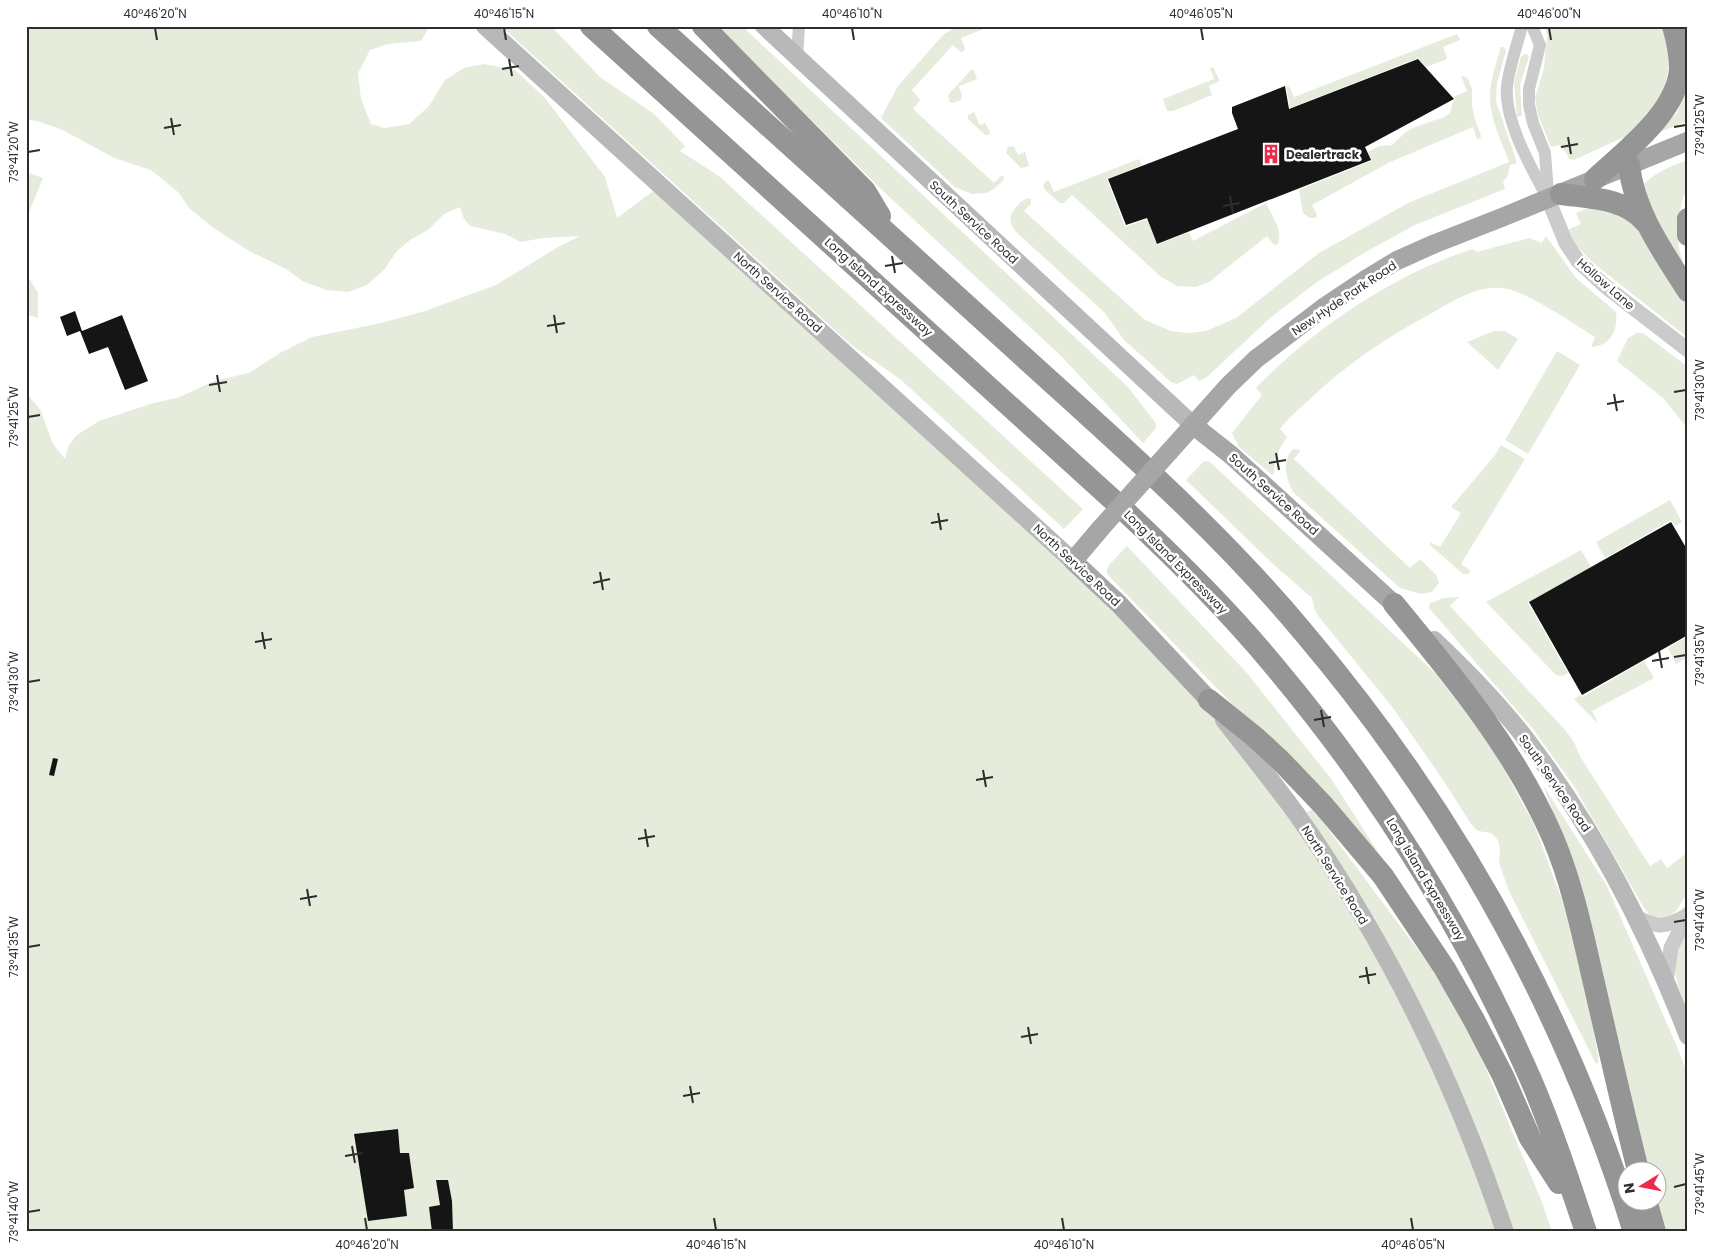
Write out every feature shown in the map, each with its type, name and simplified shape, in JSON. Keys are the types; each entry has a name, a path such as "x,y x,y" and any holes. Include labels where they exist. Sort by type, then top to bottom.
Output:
{"highway":[{"name":"Long Island Expressway","path":"591,26 1124,510 1202,586 1310,709 1375,797 1433,888 1459,933 1489,990 1532,1082 1583,1223"},
{"path":"658,26 894,238 1194,514 1297,624 1371,716 1418,781 1462,849 1514,941 1539,991 1582,1088 1602,1137 1634,1232"},
{"path":"703,26 865,191 894,238"},
{"path":"1595,180 1651,126 1671,100 1676,89 1680,70 1673,26"},
{"path":"1629,165 1635,192 1647,225"},
{"path":"1555,196 1617,203 1636,213 1647,225 1688,291"},
{"path":"1688,219 1688,235"},
{"path":"1394,604 1492,728 1522,775 1553,838 1580,921 1636,1160"},
{"path":"1209,700 1280,760 1340,824 1383,876 1445,969 1503,1076 1530,1138 1583,1223"},
{"path":"1649,1210 1655,1232"}],"main road":[{"name":"North Service Road","path":"485,26 1073,561 1125,611 1209,700 1298,816 1354,903 1381,951 1427,1038 1454,1097 1494,1198 1504,1232"},
{"name":"South Service Road","path":"764,26 1160,396 1231,455 1468,674 1531,746 1592,835 1636,917 1688,1036"},
{"name":"New Hyde Park Road","path":"1073,561 1228,386 1256,359 1323,308 1368,278 1434,244 1688,141"}],"street":[{"path":"797,56 799,26"},
{"path":"1522,26 1507,85 1508,104 1527,159 1555,196"},
{"path":"1532,26 1540,45 1528,97 1533,123 1545,153 1555,196"},
{"name":"Hollow Lane","path":"1555,196 1566,243 1578,261 1605,286 1688,350"},
{"path":"1636,917 1650,924 1661,926 1672,924 1687,915"},
{"path":"1666,982 1671,948 1687,915"}],"green space":[{"path":"26,26 430,26 421,41 388,44 370,50 358,73 361,99 371,124 385,128 409,124 429,106 445,80 464,68 484,64 515,70 545,98 605,177 617,218 660,186 1209,700 1381,951 1505,1232 26,1232 26,393 40,409 53,444 65,459 69,445 77,435 99,421 150,404 180,397 214,381 249,373 280,353 312,337 381,323 425,311 496,285 558,247 580,236 543,238 521,242 505,234 470,226 464,219 460,207 444,214 428,230 410,240 396,252 385,269 367,285 348,292 327,290 304,282 286,269 249,251 212,227 189,208 179,193 151,170 114,158 63,130 26,119"},
{"path":"501,26 551,26 600,77 654,114 685,146 680,151 719,176 1083,509 1064,529 901,380 850,344"},
{"path":"716,26 742,26 1128,387 1155,422 1156,428 1143,443 1059,354 884,192"},
{"path":"957,26 991,26 961,38 965,48 964,51 961,52 953,45 912,90 920,100 913,109 994,183 1002,175 1004,177 1003,181 994,189 986,193 972,194 955,187 881,118 898,86 943,35"},
{"path":"1545,26 1664,26 1671,54 1663,97 1633,133 1574,160 1569,159 1559,145 1551,147 1538,115 1535,98 1544,68 1547,36"},
{"path":"1678,26 1688,26 1688,80"},
{"path":"1457,34 1460,40 1443,47 1447,58 1445,60 1426,67 1418,58 1290,108 1286,85 1290,88 1294,97"},
{"path":"1501,47 1504,47 1506,51 1497,83 1496,101 1517,163 1510,165 1508,175 1503,182 1505,189 1415,225 1317,282 1270,318 1207,377 1199,381 1194,375 1177,384 1171,382 1124,340 1105,313 1015,231 1011,223 1010,217 1018,205 1029,198 1031,204 1024,211 1145,320 1171,331 1190,333 1206,331 1236,318 1319,253 1408,203 1509,162 1494,122 1490,98 1491,85"},
{"path":"1525,54 1529,57 1520,85 1522,116 1517,117 1514,84 1521,56"},
{"path":"1213,67 1220,81 1209,86 1212,95 1173,111 1167,111 1163,99 1214,79 1210,68"},
{"path":"971,70 974,70 977,79 959,86 962,96 961,100 950,103 949,94"},
{"path":"1461,75 1468,79 1472,89 1472,106 1481,136 1480,139 1477,139 1473,127 1388,163 1312,205 1317,215 1316,218 1310,218 1303,213 1299,190 1371,161 1368,152 1379,146 1392,145 1406,132 1415,127 1450,113 1453,101 1455,100 1453,97 1467,91"},
{"path":"1688,80 1688,121 1657,133 1677,113"},
{"path":"974,112 980,125 985,123 990,132 989,135 985,135 968,119 968,115"},
{"path":"1012,146 1018,155 1025,152 1029,166 1021,168 1006,153 1008,147"},
{"path":"1139,159 1142,165 1107,179 1125,227 1147,219 1157,245 1189,232 1193,241 1266,203 1278,230 1279,240 1277,245 1274,245 1267,236 1209,282 1195,287 1177,286 1161,277 1072,195 1064,203 1060,203 1043,186 1046,180 1049,181 1054,192"},
{"path":"1688,160 1688,188 1683,197 1678,220 1679,249 1688,280 1644,207 1643,185 1658,173"},
{"path":"26,172 43,178 26,219"},
{"path":"1605,206 1636,226 1688,307 1688,338 1592,262 1573,242 1569,229 1581,224 1576,213 1591,207"},
{"path":"1546,236 1576,278 1616,312 1614,331 1604,344 1591,347 1595,337 1549,308 1522,294 1501,288 1483,289 1449,303 1384,341 1323,387 1286,421 1280,429 1287,437 1277,454 1274,474 1272,475 1239,447 1232,433 1262,395 1256,388 1302,345 1328,325 1385,288 1444,259 1473,249 1477,252 1529,238 1542,243"},
{"path":"26,273 38,293 38,318 26,314"},
{"path":"1494,331 1505,331 1518,339 1498,370 1467,342"},
{"path":"1637,333 1643,333 1688,367 1688,429 1663,398 1617,361 1628,338"},
{"path":"1557,351 1580,365 1528,454 1505,440"},
{"path":"1501,445 1525,459 1461,564 1471,571 1468,574 1463,574 1430,545 1430,542 1440,547 1461,513 1452,508 1452,506 1495,455"},
{"path":"1293,449 1301,450 1294,459 1410,568 1420,559 1436,575 1439,583 1432,592 1421,594 1400,588 1293,492 1288,481 1286,465 1289,454"},
{"path":"1207,461 1436,674 1486,737 1534,824 1566,911 1586,988 1599,1062 1596,1064 1509,891 1499,863 1500,850 1498,840 1491,833 1478,831 1471,824 1393,708 1319,617 1312,598 1273,564 1186,480 1203,462"},
{"path":"1670,500 1682,522 1675,526 1671,520 1605,558 1596,542"},
{"path":"1127,546 1247,673 1332,780 1399,885 1233,705 1107,574 1109,565"},
{"path":"1581,550 1591,567 1528,603 1568,673 1562,676 1556,675 1486,602"},
{"path":"1459,597 1450,606 1565,730 1650,866 1661,859 1667,868 1688,852 1688,892 1676,911 1666,918 1652,917 1644,908 1574,786 1532,728 1429,608 1430,603 1444,598"},
{"path":"1688,636 1688,657 1676,664 1668,648"},
{"path":"1644,661 1654,678 1592,711 1599,725 1574,699 1580,695 1582,697"},
{"path":"1543,785 1607,886 1688,1075 1688,1232 1663,1232 1658,1210 1666,1210 1666,1160 1645,1160 1577,877"},
{"path":"1313,809 1459,1005 1542,1202 1552,1232 1513,1232 1505,1203 1428,1019 1307,812"},
{"path":"1688,931 1688,1011 1676,980 1675,971 1678,953"}],"building":[{"name":"Dealertrack","path":"1418,59 1454,99 1365,147 1371,160 1157,244 1147,218 1126,225 1108,179 1238,129 1232,113 1232,107 1285,86 1289,109"},
{"path":"75,311 82,331 122,315 148,381 125,390 108,347 89,354 80,331 67,336 60,317"},
{"path":"1671,522 1688,551 1688,635 1582,695 1529,602"},
{"path":"53,758 58,759 54,776 49,775"},
{"path":"398,1129 400,1153 409,1153 414,1188 404,1190 407,1216 368,1221 354,1134"},
{"path":"436,1180 448,1180 452,1201 453,1232 432,1232 429,1207 440,1205"}],"place":[{"name":"Dealertrack","path":"1271,154"}]}
